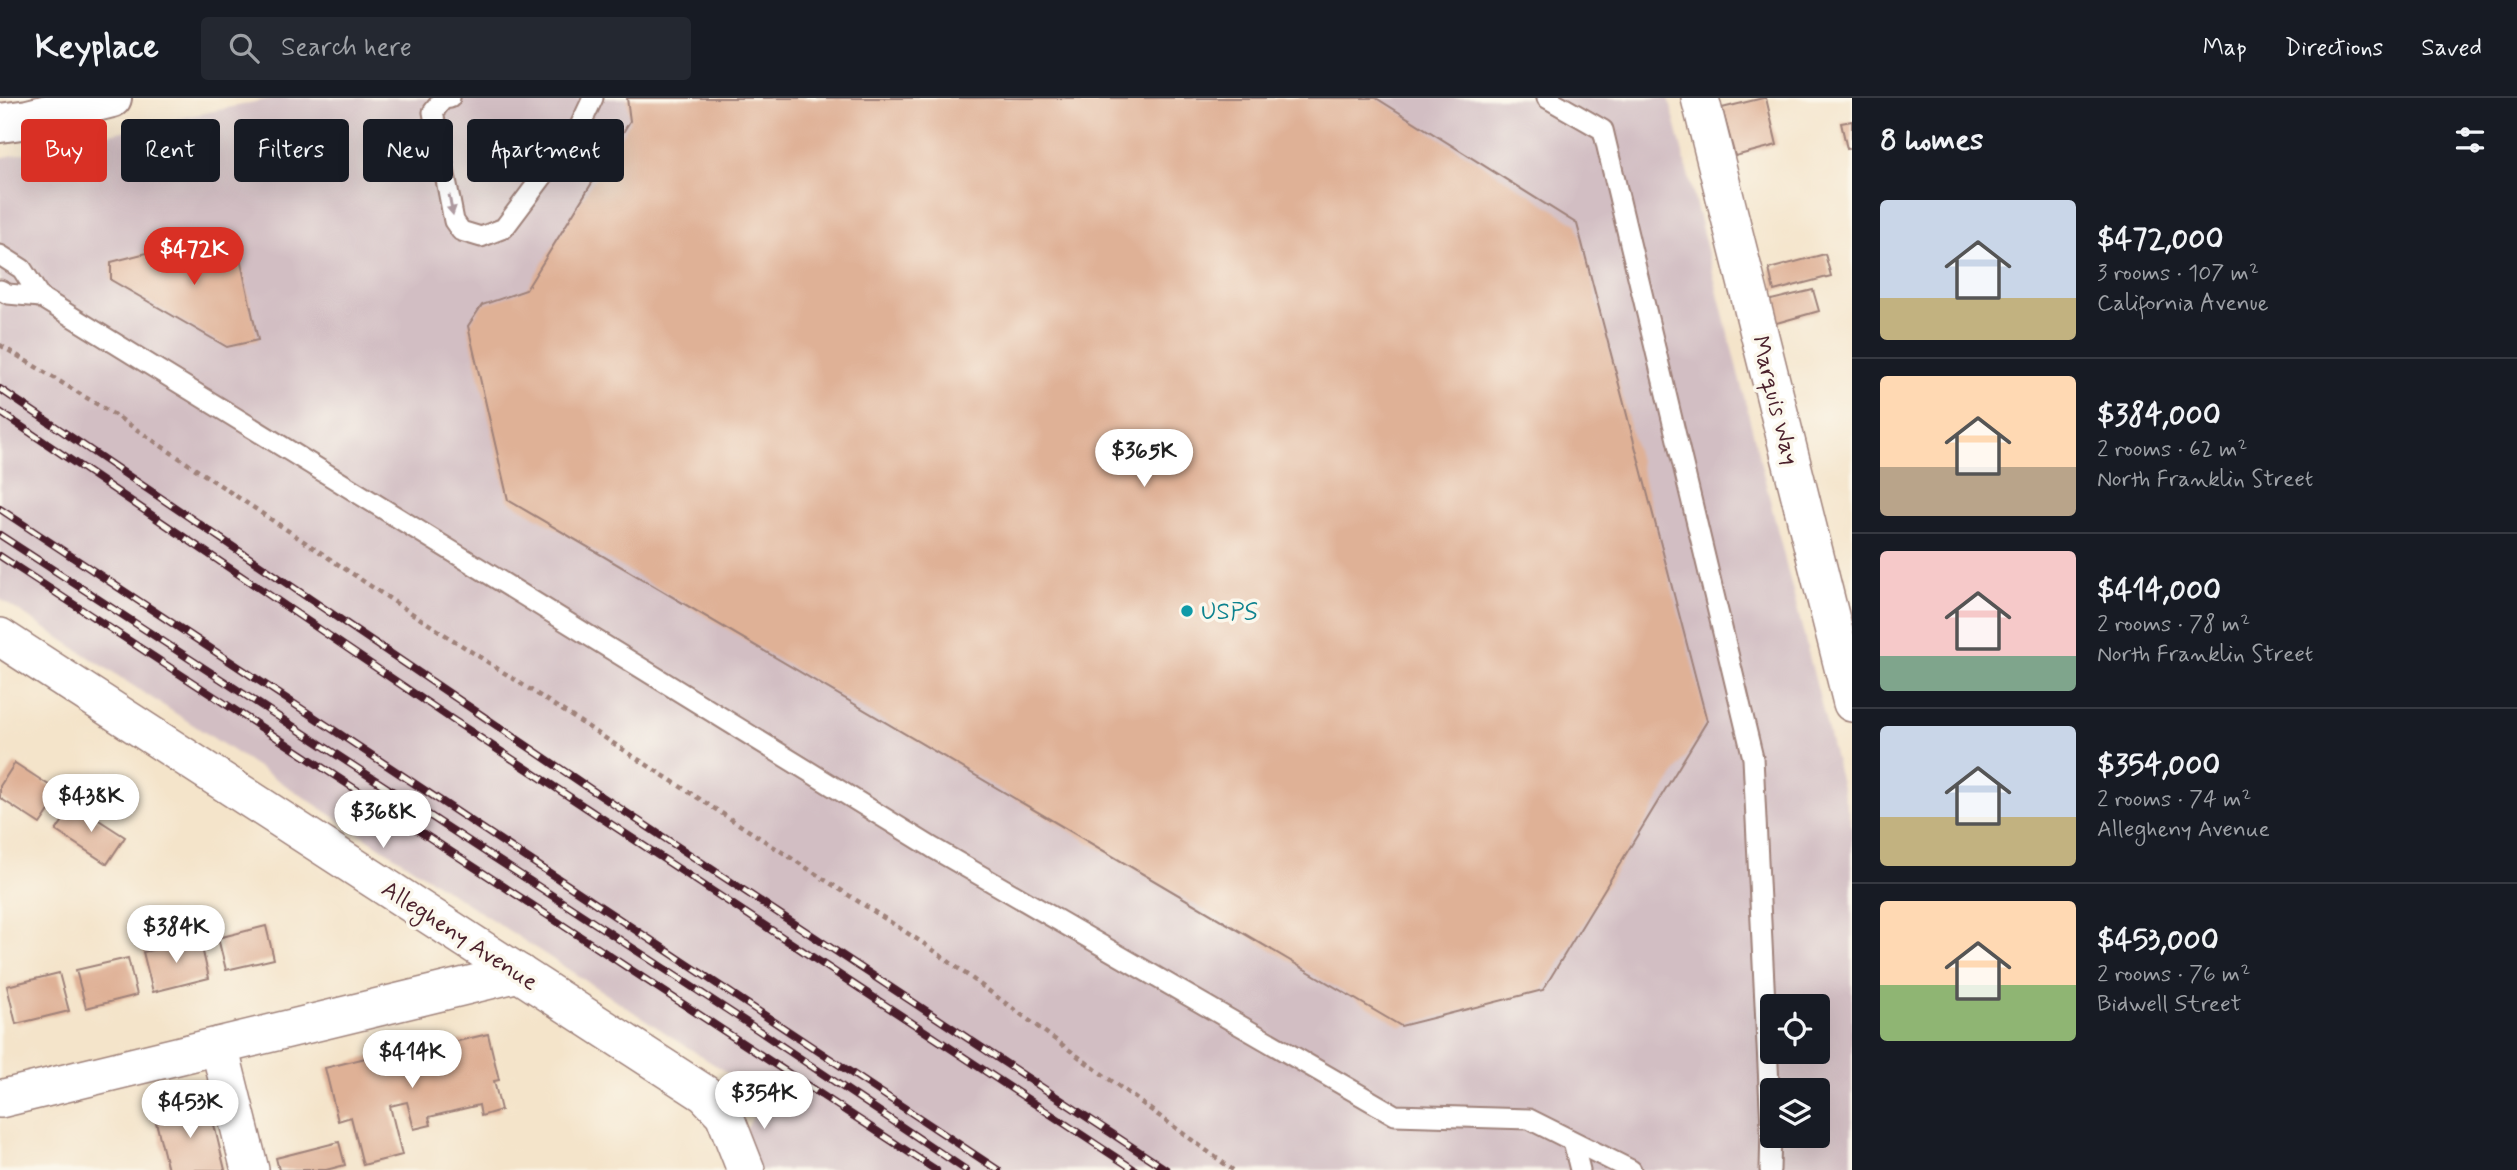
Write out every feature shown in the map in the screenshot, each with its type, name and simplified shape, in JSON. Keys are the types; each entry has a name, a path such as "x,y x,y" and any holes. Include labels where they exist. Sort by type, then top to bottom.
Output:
{"street":[{"path":"0,123 28,119 112,98"},
{"name":"Marquis Way","path":"1700,98 1843,630 1852,703"},
{"name":"Allegheny Avenue","path":"0,637 705,1094 724,1114 746,1170"},
{"path":"0,1099 519,973"},
{"path":"219,1046 250,1170"}],"lane":[{"path":"450,98 443,99 433,112 454,221 461,232 481,237 504,228 579,128 593,98"},
{"path":"1547,98 1603,130 1753,758 1772,1127 1770,1170"},
{"path":"0,255 22,269 40,297 933,848 1395,1115 1529,1119 1631,1170"},
{"path":"0,290 8,294 40,297"},
{"path":"1573,1142 1580,1170"}],"path":[{"path":"0,345 118,417 396,603 929,947 1233,1170"}],"shaded area":[{"path":"273,98 1669,98 1852,827 1852,1170 746,1170 738,1144 764,1097 0,599 0,158 21,153 21,182 107,182 107,134 121,131 121,182 220,182 220,119 177,119"}],"building":[{"name":"USPS","path":"627,98 1376,98 1577,224 1707,721 1543,990 1401,1026 508,500 468,326 482,305 526,290 592,182 624,182 624,131 630,121"},
{"path":"1766,98 1777,145 1735,156 1722,108"},
{"path":"1852,121 1852,148 1847,149 1841,123"},
{"path":"213,236 238,249 258,340 227,347 111,280 111,262"},
{"path":"1825,254 1831,276 1774,291 1769,269"},
{"path":"1813,290 1819,311 1773,324 1767,301"},
{"path":"15,763 61,793 40,824 0,798 0,786"},
{"path":"74,804 125,837 107,864 56,831"},
{"path":"266,926 274,959 226,970 218,938"},
{"path":"200,939 209,978 153,992 143,952"},
{"path":"128,958 137,995 86,1008 76,970"},
{"path":"59,973 69,1011 16,1024 7,986"},
{"path":"488,1034 499,1080 494,1081 501,1110 481,1116 479,1105 429,1117 431,1125 414,1129 407,1102 390,1106 402,1155 363,1165 351,1117 338,1121 325,1068 398,1050 399,1055"},
{"path":"209,1104 225,1170 168,1170 155,1118"},
{"path":"339,1142 345,1165 326,1170 279,1170 276,1158"}],"railway":[{"path":"0,389 592,790 1167,1170"},
{"path":"0,412 450,718 1135,1170"},
{"path":"0,509 998,1170"},
{"path":"0,535 746,1022 966,1170"},
{"path":"0,556 936,1170"}],"place":[{"name":"USPS","path":"1187,611"}]}
